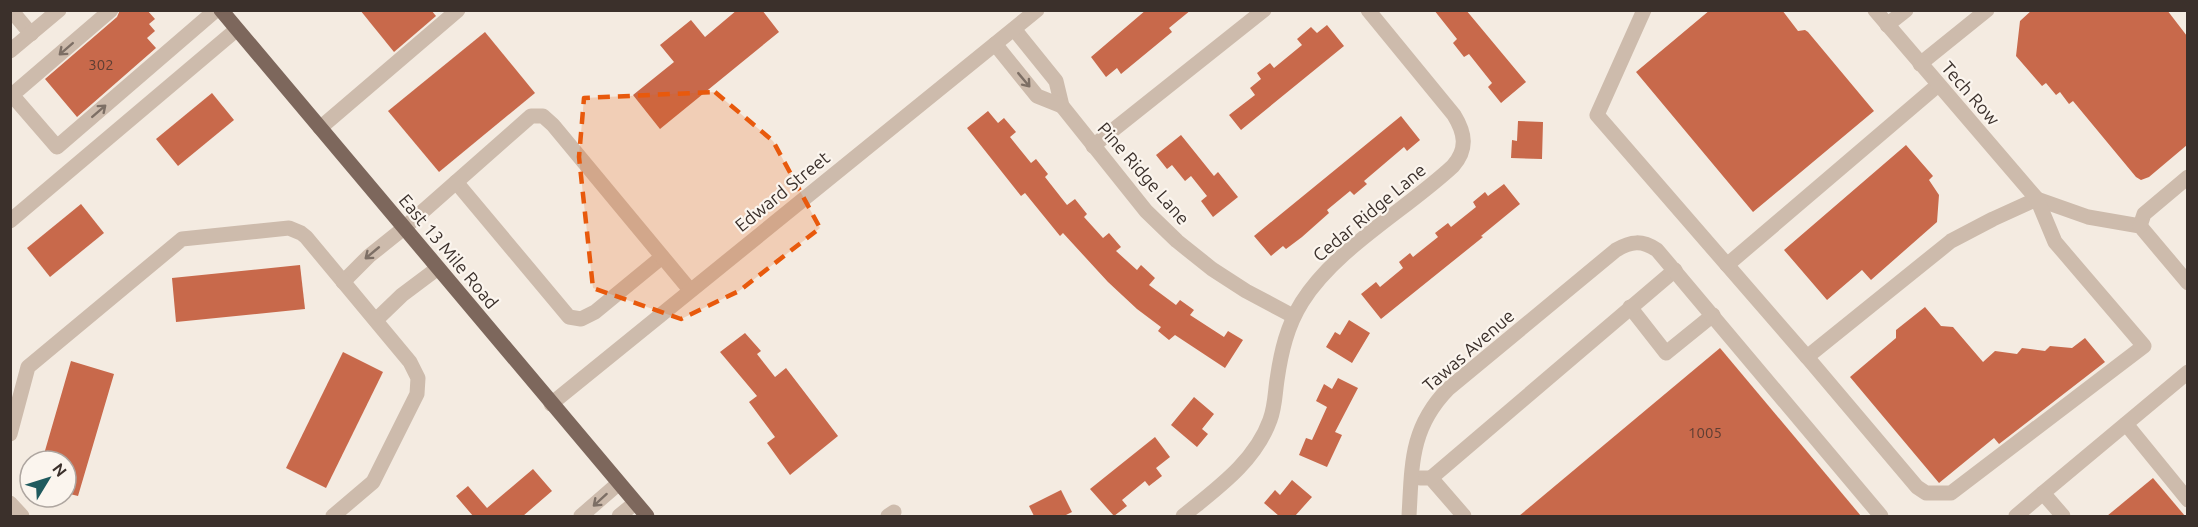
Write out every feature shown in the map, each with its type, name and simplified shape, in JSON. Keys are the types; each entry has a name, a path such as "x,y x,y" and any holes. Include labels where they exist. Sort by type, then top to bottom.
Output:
{"main road":[{"name":"East 13 Mile Road","path":"221,10 646,516"}],"street":[{"path":"11,10 30,34"},
{"path":"10,51 59,10"},
{"path":"111,10 12,95 57,147 216,10"},
{"path":"320,128 458,10"},
{"name":"Edward Street","path":"551,404 1037,10"},
{"path":"1093,147 1264,10"},
{"name":"Cedar Ridge Lane","path":"1183,516 1234,473 1258,445 1270,420 1282,347 1293,316 1326,272 1444,174 1460,158 1464,138 1461,126 1368,10"},
{"path":"1644,10 1597,115 1917,487 1926,493 1951,493 2144,346 2055,242 2037,199"},
{"name":"Tech Row","path":"1875,10 2037,199"},
{"path":"1887,25 1906,10"},
{"path":"1920,64 1987,10"},
{"name":"Pine Ridge Lane","path":"1014,29 1056,81 1062,106 1146,211 1186,248 1228,280 1293,316"},
{"path":"10,221 236,30"},
{"name":"Pine Ridge Lane","path":"995,44 1037,96 1062,106"},
{"path":"1727,265 1938,85"},
{"path":"343,282 369,256 405,228 531,116 543,116 553,125 690,290"},
{"path":"2140,226 2144,214 2187,177"},
{"path":"456,182 569,317 581,320 595,312 662,258"},
{"path":"1807,357 1951,241 2037,199 2088,217 2140,226 2187,283"},
{"path":"10,434 28,367 182,239 289,228 306,237 416,370 418,388 373,482 333,516"},
{"name":"Tawas Avenue","path":"1409,516 1419,434 1425,418 1448,389 1616,250 1627,244 1638,242 1647,244 1657,250 1675,270"},
{"path":"376,320 402,294 438,268"},
{"path":"1412,479 1431,478 1675,270 1881,516"},
{"path":"1630,307 1666,353 1713,315"},
{"path":"2016,516 2187,372"},
{"path":"2126,424 2187,500"},
{"path":"1431,478 1464,516"},
{"path":"581,516 619,483"},
{"path":"2043,493 2063,516"},
{"path":"10,503 22,516"},
{"path":"619,516 635,503"}],"highlighted area":[{"path":"715,92 773,141 820,228 739,291 681,319 593,288 579,157 584,98"}],"building":[{"path":"120,10 147,10 155,19 149,24 155,31 147,38 156,48 77,117 45,79 117,17"},
{"path":"360,10 431,10 436,16 394,52"},
{"path":"737,10 762,10 779,32 660,129 633,95 674,62 660,45 691,20 705,37"},
{"path":"1146,10 1191,10 1169,28 1172,32 1121,74 1117,68 1106,77 1091,57"},
{"path":"1434,10 1466,10 1526,82 1501,103 1488,87 1492,83 1469,54 1464,57 1453,43 1457,39"},
{"path":"1710,10 1782,10 1798,31 1808,32 1874,111 1753,212 1636,72"},
{"path":"2032,10 2167,10 2187,36 2187,145 2149,177 2141,180 2136,177 2073,101 2069,104 2060,92 2056,95 2046,83 2042,86 2016,56 2020,21"},
{"path":"1327,25 1344,46 1241,130 1229,115 1255,95 1250,88 1261,79 1257,73 1270,63 1274,68 1302,45 1297,39 1311,27 1317,33"},
{"path":"485,32 535,93 439,172 388,111"},
{"path":"212,93 234,120 178,166 156,139"},
{"path":"988,111 998,123 1004,118 1016,132 1010,137 1031,163 1036,159 1048,174 1045,177 1067,205 1075,199 1087,214 1084,217 1103,238 1109,233 1121,247 1116,251 1137,270 1141,265 1155,278 1149,285 1176,305 1180,300 1194,310 1190,315 1224,337 1228,331 1243,340 1225,368 1175,335 1169,340 1158,331 1161,327 1137,309 1108,282 1063,233 1060,236 1025,193 1021,196 967,128"},
{"path":"1401,116 1420,140 1407,151 1404,147 1364,181 1367,184 1354,195 1350,191 1327,210 1329,213 1302,237 1286,249 1283,246 1271,256 1254,236"},
{"path":"1518,121 1543,122 1542,159 1511,158 1512,140 1517,141"},
{"path":"1181,135 1214,176 1218,172 1238,197 1213,217 1201,201 1207,196 1191,176 1185,181 1172,165 1167,169 1156,155"},
{"path":"1906,145 1933,176 1929,180 1939,195 1937,222 1871,280 1862,270 1827,300 1784,250"},
{"path":"1504,184 1520,204 1481,236 1483,237 1381,319 1361,294 1376,282 1380,287 1403,268 1399,262 1410,253 1413,257 1438,237 1435,233 1448,223 1451,227 1476,207 1473,202 1485,192 1488,196"},
{"path":"81,204 104,233 50,277 27,248"},
{"path":"300,265 305,309 176,322 172,278"},
{"path":"1925,307 1941,326 1953,327 1983,362 1995,351 2017,354 2022,348 2045,351 2050,346 2072,348 2085,338 2105,362 1999,444 1994,438 1939,483 1850,377 1896,338 1896,330"},
{"path":"1349,320 1370,333 1352,363 1326,347 1335,332 1340,335"},
{"path":"745,333 761,351 757,354 775,377 786,368 838,436 790,475 767,443 775,437 749,402 757,396 720,352"},
{"path":"1720,348 1861,516 1519,516"},
{"path":"343,352 383,372 326,488 286,468"},
{"path":"71,361 114,374 78,496 78,449 45,449"},
{"path":"1338,378 1358,388 1335,432 1342,435 1327,467 1299,455 1306,438 1312,440 1327,407 1316,401 1324,384 1332,389"},
{"path":"1194,397 1214,414 1202,429 1208,434 1197,447 1171,425"},
{"path":"1155,437 1170,457 1156,468 1162,476 1149,486 1145,481 1122,500 1127,506 1114,516 1090,489"},
{"path":"533,469 552,491 523,516 473,516 456,496 468,486 487,508"},
{"path":"2153,478 2185,516 2107,516"},
{"path":"1292,480 1312,497 1295,516 1279,516 1264,503 1275,490 1280,495"},
{"path":"1061,490 1072,512 1064,516 1034,516 1029,506"}]}
